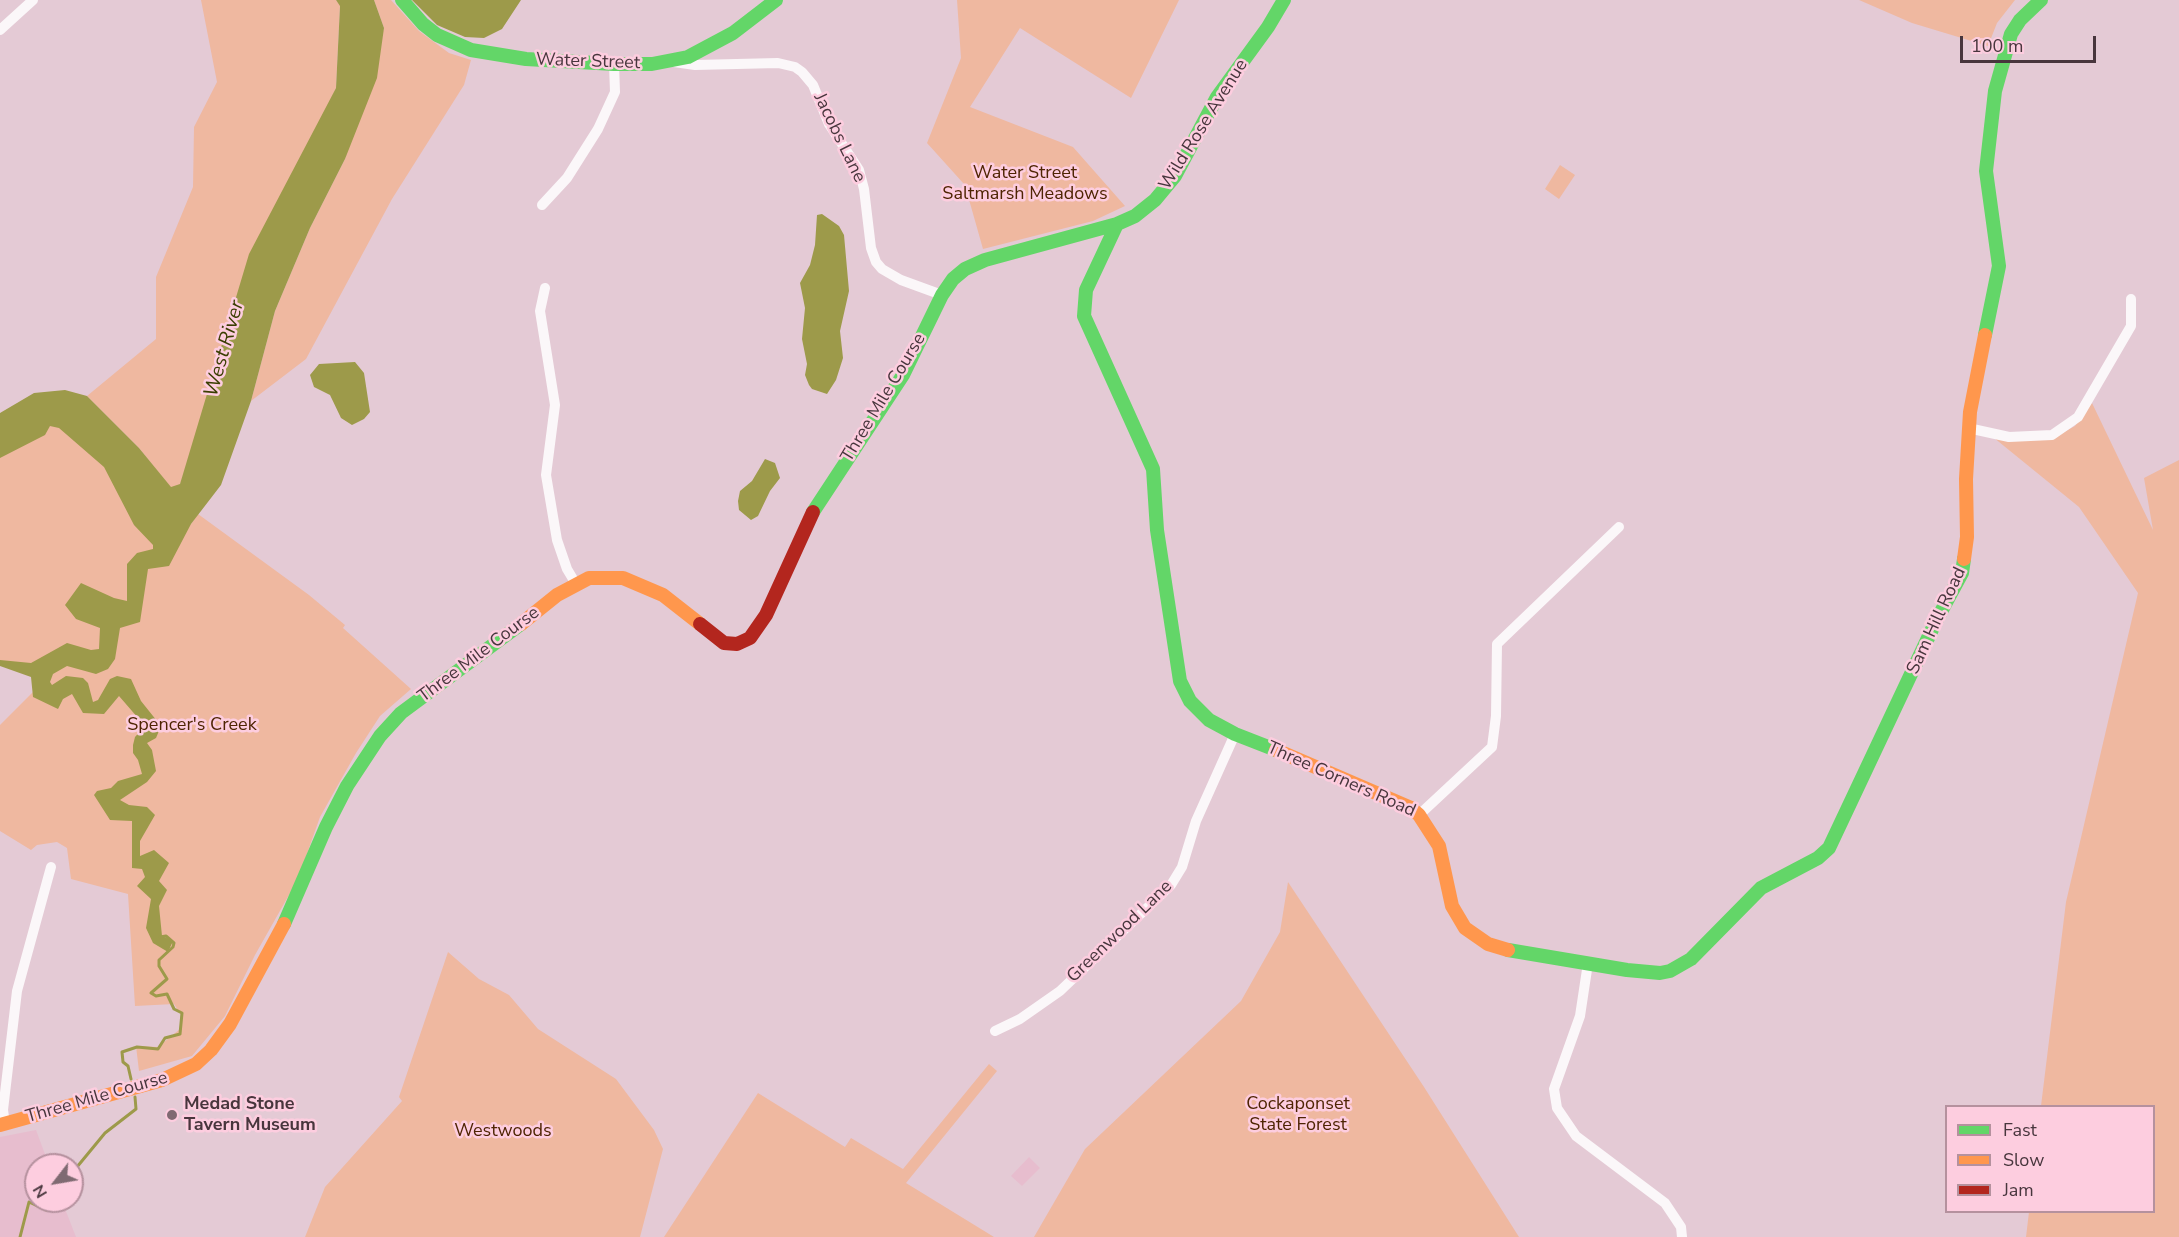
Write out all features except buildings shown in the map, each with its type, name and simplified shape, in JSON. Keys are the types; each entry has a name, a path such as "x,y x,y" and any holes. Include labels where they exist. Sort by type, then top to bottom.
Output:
{"street":[{"path":"0,30 33,0"},
{"name":"Water Street","path":"402,0 423,24 437,35 471,50 526,59 614,64 674,62 707,48 733,33 776,0"},
{"name":"Wild Rose Avenue","path":"942,295 958,274 974,265 1117,224 1143,210 1171,183 1223,88 1268,27 1284,0"},
{"name":"Sam Hill Road","path":"1588,963 1660,973 1678,968 1690,959 1761,888 1818,858 1829,848 1962,573 1967,537 1968,428 1999,266 1986,171 1995,91 2011,34 2020,20 2041,0"},
{"name":"Jacobs Lane","path":"674,62 695,65 778,63 795,67 802,72 813,85 833,132 859,170 864,189 871,248 876,262 894,277 942,295"},
{"path":"542,206 567,178 593,138 615,92 614,64"},
{"name":"Three Corners Road","path":"1117,224 1086,290 1084,316 1090,334 1128,410 1153,469 1157,530 1180,681 1196,708 1209,720 1235,734 1309,762 1411,808 1419,815 1439,846 1448,895 1465,928 1488,944 1502,949 1588,963"},
{"path":"545,288 540,311 555,405 546,475 557,540 567,569 576,584"},
{"name":"Three Mile Course","path":"2,1124 162,1080 196,1064 211,1050 230,1024 282,929 336,807 380,736 401,713 576,584 600,576 637,582 663,595 724,643 737,644 750,638 766,615 814,510 903,375 942,295"},
{"path":"1968,428 2009,436 2052,435 2078,417 2131,326 2131,299"},
{"path":"1419,815 1492,747 1496,716 1497,644 1619,527"},
{"name":"Greenwood Lane","path":"995,1031 1020,1019 1059,991 1171,885 1182,867 1196,821 1235,734"},
{"path":"2,1124 17,991 51,867"},
{"path":"1588,963 1580,1016 1554,1089 1557,1108 1576,1136 1665,1203 1681,1227 1682,1237"}],"shaded area":[{"path":"36,1130 45,1153 24,1153 24,1213 67,1213 76,1237 0,1237 0,1137"},
{"path":"1029,1157 1040,1168 1022,1186 1011,1176"}],"green space":[{"path":"201,0 336,0 340,5 336,88 219,360 180,485 171,488 139,448 87,396 156,339 156,277 193,187 194,127 217,82"},
{"path":"374,0 391,0 419,31 449,53 471,60 464,85 392,199 306,359 251,401 275,311 310,228 345,159 384,28"},
{"name":"Water Street Saltmarsh Meadows","path":"957,0 1179,0 1131,98 1020,28 970,107 1073,147 1125,206 1093,221 983,249 968,196 973,194 927,143 961,58"},
{"path":"1859,0 2015,0 1997,23 1988,46 1912,23"},
{"path":"1560,165 1575,175 1559,199 1545,189"},
{"path":"2092,403 2153,530 2144,478 2179,460 2179,1237 2026,1237 2029,1213 2155,1213 2155,1105 2041,1105 2066,902 2138,593 2079,507 1988,433 2055,437 2075,426"},
{"name":"Spencer's Creek","path":"53,420 191,524 198,514 309,595 345,625 343,628 411,689 380,716 356,753 320,817 298,879 255,955 225,1016 192,1056 139,1071 136,1046 158,1047 180,1029 181,1015 174,1004 135,1006 128,894 71,879 67,848 57,842 37,845 31,850 0,831 0,725 40,685 45,672 0,662 0,449"},
{"name":"Cockaponset State Forest","path":"1288,882 1424,1087 1519,1237 1034,1237 1085,1149 1241,1001 1280,932"},
{"name":"Westwoods","path":"448,952 479,979 509,995 538,1029 616,1079 654,1130 663,1149 640,1237 305,1237 325,1187 402,1101 399,1097"},
{"path":"989,1064 997,1071 906,1183 994,1237 664,1237 758,1093 845,1147 851,1138 903,1169"}],"water":[{"name":"West River","path":"336,0 374,0 384,28 377,78 345,159 310,228 275,311 251,401 221,485 191,524 169,566 148,569 140,622 120,628 115,659 108,669 96,674 67,666 53,674 50,682 52,685 66,676 83,678 88,683 93,702 98,700 110,679 117,676 131,679 141,701 161,726 156,738 147,743 152,750 156,771 147,782 120,800 129,805 147,807 155,815 140,841 140,856 154,850 169,863 159,881 167,890 159,906 162,936 173,941 168,952 153,943 146,928 151,899 137,886 145,877 142,869 132,868 132,821 110,820 94,795 97,791 111,788 118,781 142,774 138,760 133,753 133,745 135,737 145,726 119,696 104,714 83,713 72,694 63,699 58,709 33,697 31,677 0,666 0,660 31,663 67,643 91,650 99,649 100,628 76,619 65,605 81,583 114,598 127,601 127,564 137,553 153,549 153,545 134,525 104,467 59,428 50,426 45,435 0,458 0,413 34,393 65,390 87,396 139,448 171,487 180,484 249,254 336,88 340,6"},
{"path":"412,0 521,0 502,29 484,38 465,37 437,25"},
{"path":"822,214 839,226 844,235 849,291 840,331 843,358 836,380 827,394 812,389 805,375 807,364 802,339 805,308 800,283 810,265 815,245 817,215"},
{"path":"355,362 364,373 370,412 364,419 352,425 341,418 330,395 314,387 310,375 319,364"},
{"path":"765,459 775,463 780,478 770,491 758,516 751,520 739,510 740,491 752,481"}],"waterway":[{"path":"131,1079 128,1066 123,1062 122,1052 137,1047 158,1049 165,1038 180,1034 182,1013 174,1009 167,994 156,996 151,993 167,979 159,966 159,960 173,947 174,943 166,936 160,937"},
{"path":"84,1158 105,1133 136,1109 135,1097"},
{"path":"20,1237 26,1213"}],"traffic: fast":[{"path":"402,0 423,24 437,35 471,50 526,59 614,64 652,64 688,57 733,33 776,0"},
{"path":"813,512 903,375 942,295 953,279 965,269 985,260 1117,224 1135,216 1155,200 1175,176 1217,97 1268,27 1284,0"},
{"path":"1985,335 1999,266 1986,171 1995,91 2011,34 2020,20 2041,0"},
{"path":"1117,224 1086,290 1084,316 1153,469 1157,530 1180,681 1190,701 1209,720 1235,734 1276,750"},
{"path":"1508,950 1627,970 1660,973 1670,971 1691,959 1761,888 1818,858 1829,848 1936,621 1962,573 1964,559"},
{"path":"284,924 326,827 347,786 380,736 401,713 521,624"}],"traffic: slow":[{"path":"1964,559 1967,537 1966,479 1970,412 1985,335"},
{"path":"521,624 557,595 589,578 623,578 663,595 700,624"},
{"path":"1276,750 1411,808 1419,815 1439,846 1452,906 1465,928 1488,944 1508,950"},
{"path":"0,1125 162,1080 196,1064 211,1050 230,1024 284,924"}],"traffic: jam":[{"path":"700,624 724,643 737,644 750,638 766,615 813,512"}],"place":[{"name":"Medad Stone Tavern Museum","path":"172,1115"}]}
